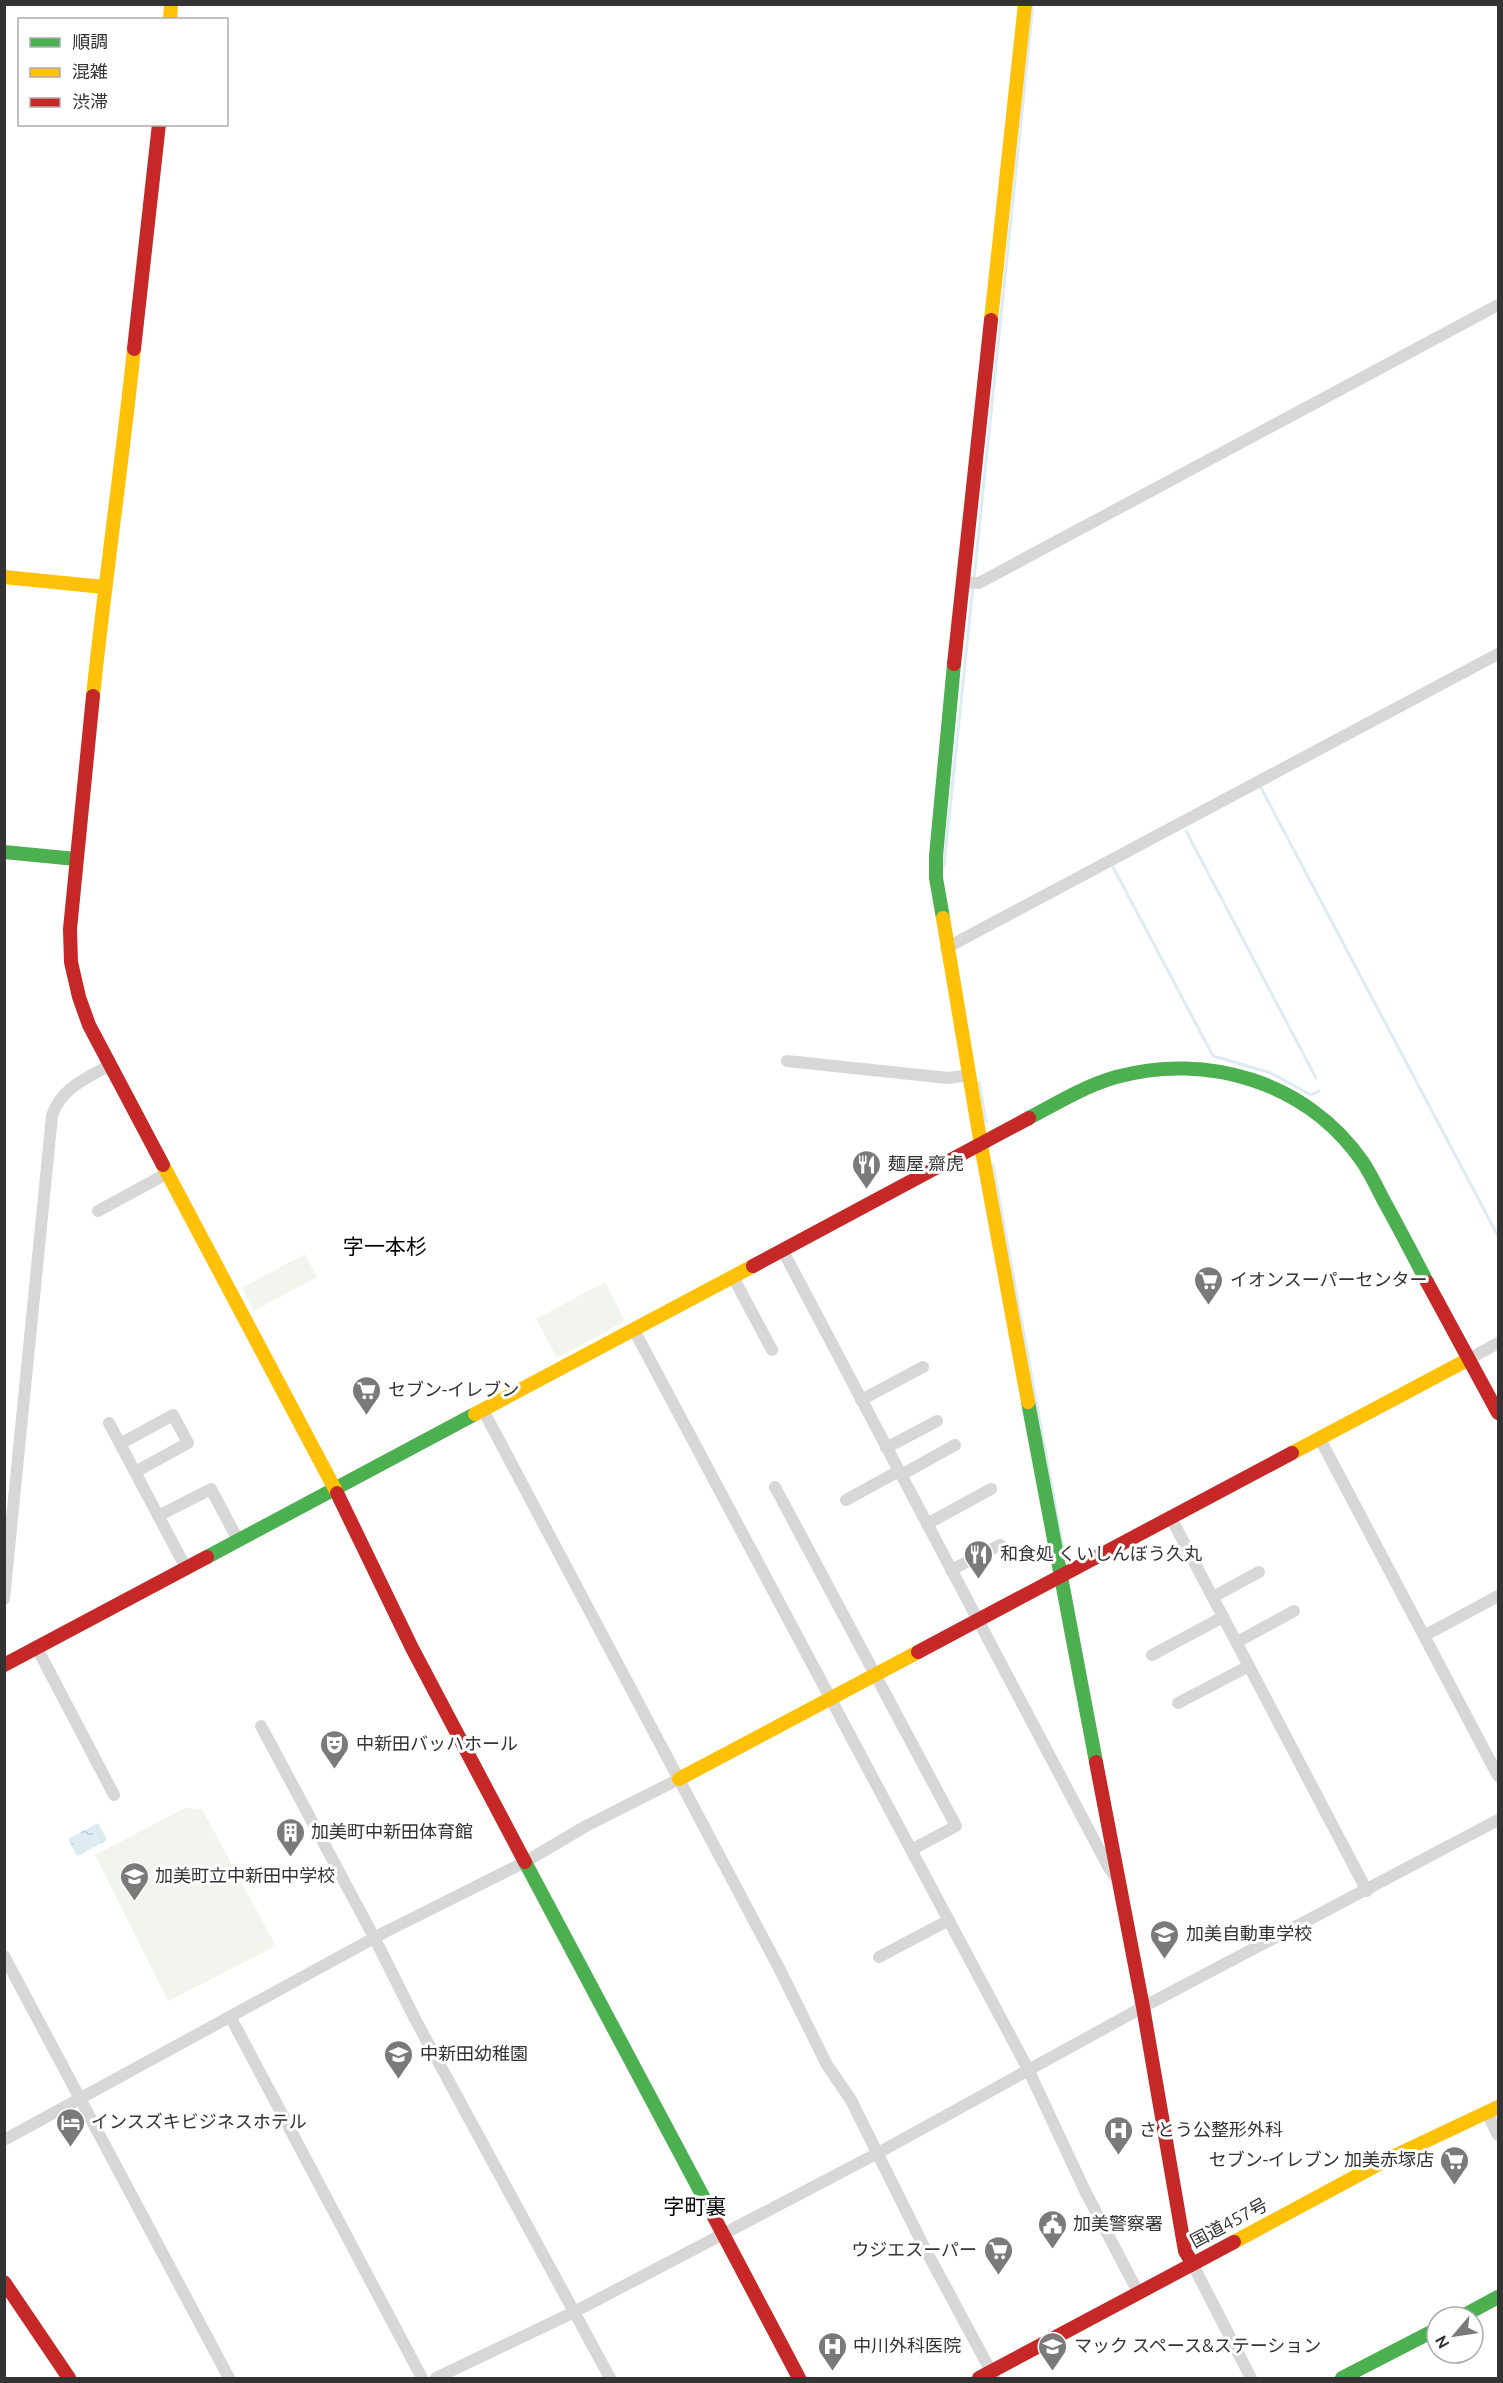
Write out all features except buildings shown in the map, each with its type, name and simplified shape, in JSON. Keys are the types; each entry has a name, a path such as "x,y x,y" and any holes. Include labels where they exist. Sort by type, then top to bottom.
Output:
{"main road":[{"path":"1025,4 970,583 936,856 937,890 952,946 981,1145 1060,1577 1143,2007 1185,2251 1192,2263"},
{"path":"159,126 123,454 104,587 76,859 70,929 71,962 79,997 89,1025 335,1489 412,1648 799,2379"},
{"path":"4,577 104,587"},
{"path":"4,852 76,859"},
{"path":"4,1665 1084,1089 1105,1079 1135,1071 1181,1066 1207,1068 1253,1079 1303,1104 1324,1119 1363,1162 1498,1413"},
{"path":"679,1779 1469,1359"},
{"name":"国道457号","path":"989,2376 1138,2292 1390,2158 1493,2110"},
{"path":"4,2282 69,2379"},
{"path":"1483,2305 1498,2297"},
{"path":"1342,2379 1425,2335"}],"street":[{"path":"970,583 1498,305"},
{"path":"952,946 1498,654"},
{"path":"787,1061 948,1078 970,1075"},
{"path":"4,1599 52,1116 60,1096 68,1088 110,1065"},
{"path":"98,1211 168,1173"},
{"path":"783,1251 1109,1868 1117,1878"},
{"path":"733,1278 772,1350"},
{"path":"634,1330 1028,2069 1085,2192 1138,2292"},
{"path":"1469,1359 1498,1343"},
{"path":"861,1400 923,1367"},
{"path":"483,1410 779,1968 827,2065 851,2100 989,2376"},
{"path":"120,1444 173,1415 188,1443 135,1472"},
{"path":"886,1448 937,1421"},
{"path":"109,1423 186,1568"},
{"path":"1320,1439 1498,1776"},
{"path":"846,1500 955,1445"},
{"path":"4,1450 18,1452"},
{"path":"775,1487 957,1826 911,1850"},
{"path":"158,1516 211,1489 238,1540"},
{"path":"927,1524 991,1489"},
{"path":"1172,1518 1367,1891"},
{"path":"951,1570 1000,1545"},
{"path":"1213,1597 1259,1572"},
{"path":"1424,1636 1498,1596"},
{"path":"1237,1642 1294,1611"},
{"path":"1152,1655 1223,1617"},
{"path":"37,1648 114,1795"},
{"path":"1178,1703 1249,1666"},
{"path":"261,1726 375,1939 415,2019 610,2379"},
{"path":"4,2140 440,1903 525,1862 586,1826 679,1779"},
{"path":"436,2379 574,2312 878,2153 1143,2007 1498,1820"},
{"path":"879,1957 949,1920"},
{"path":"4,1956 81,2098 224,2377"},
{"path":"231,2018 422,2379"},
{"path":"1493,2110 1498,2135"},
{"path":"1192,2263 1251,2379"}],"shaded area":[{"path":"305,1254 317,1277 254,1311 242,1288"},
{"path":"605,1282 625,1321 557,1358 536,1319"},
{"path":"185,1808 202,1809 276,1946 168,2001 95,1855"}],"water":[{"path":"98,1823 107,1840 77,1856 68,1839"}],"waterway":[{"path":"974,579 1033,4"},
{"path":"944,866 973,586"},
{"path":"1260,786 1498,1236"},
{"path":"1186,831 1316,1078"},
{"path":"1113,867 1213,1056 1271,1073 1311,1095 1319,1091"},
{"path":"979,1082 986,1122"},
{"path":"993,1165 1065,1559"}],"traffic: fast":[{"path":"943,918 936,878 936,856 954,664"},
{"path":"4,852 76,859"},
{"path":"1029,1118 1093,1085 1116,1077 1150,1070 1185,1068 1219,1072 1252,1080 1284,1093 1313,1111 1339,1134 1362,1161 1427,1282"},
{"path":"1028,1402 1096,1762"},
{"path":"207,1557 475,1414"},
{"path":"525,1862 714,2217"},
{"path":"1483,2305 1498,2297"},
{"path":"1342,2378 1425,2335"}],"traffic: slow":[{"path":"170,18 171,4"},
{"path":"991,320 1025,4"},
{"path":"93,696 134,349"},
{"path":"4,577 104,587"},
{"path":"943,918 981,1145 1028,1402"},
{"path":"163,1165 337,1493"},
{"path":"475,1414 753,1266"},
{"path":"1292,1453 1469,1359"},
{"path":"679,1779 918,1652"},
{"path":"1234,2242 1390,2158 1498,2107"}],"traffic: jam":[{"path":"134,349 159,126"},
{"path":"954,664 991,320"},
{"path":"93,696 70,929 71,962 79,997 89,1025 163,1165"},
{"path":"753,1266 1029,1118"},
{"path":"1427,1282 1498,1413"},
{"path":"918,1652 1292,1453"},
{"path":"337,1493 412,1648 525,1862"},
{"path":"4,1665 207,1557"},
{"path":"1096,1762 1143,2007 1185,2251 1192,2263"},
{"path":"714,2217 799,2378"},
{"path":"979,2378 1234,2242"},
{"path":"4,2282 69,2378"}],"place":[{"name":"麺屋 齋虎","path":"867,1190"},
{"name":"イオンスーパーセンター","path":"1209,1306"},
{"name":"セブン-イレブン","path":"367,1416"},
{"name":"和食処 くいしんぼう久丸","path":"979,1580"},
{"name":"中新田バッハホール","path":"335,1770"},
{"name":"加美町中新田体育館","path":"290,1858"},
{"name":"加美町立中新田中学校","path":"134,1902"},
{"name":"加美自動車学校","path":"1165,1960"},
{"name":"中新田幼稚園","path":"399,2080"},
{"name":"インスズキビジネスホテル","path":"70,2148"},
{"name":"さとう公整形外科","path":"1118,2156"},
{"name":"セブン-イレブン 加美赤塚店","path":"1455,2186"},
{"name":"加美警察署","path":"1052,2250"},
{"name":"ウジエスーパー","path":"998,2276"},
{"name":"中川外科医院","path":"832,2372"},
{"name":"マック スペース&ステーション","path":"1053,2372"}],"district":[{"name":"字一本杉","path":"385,1247"},
{"name":"字町裏","path":"695,2207"}]}
